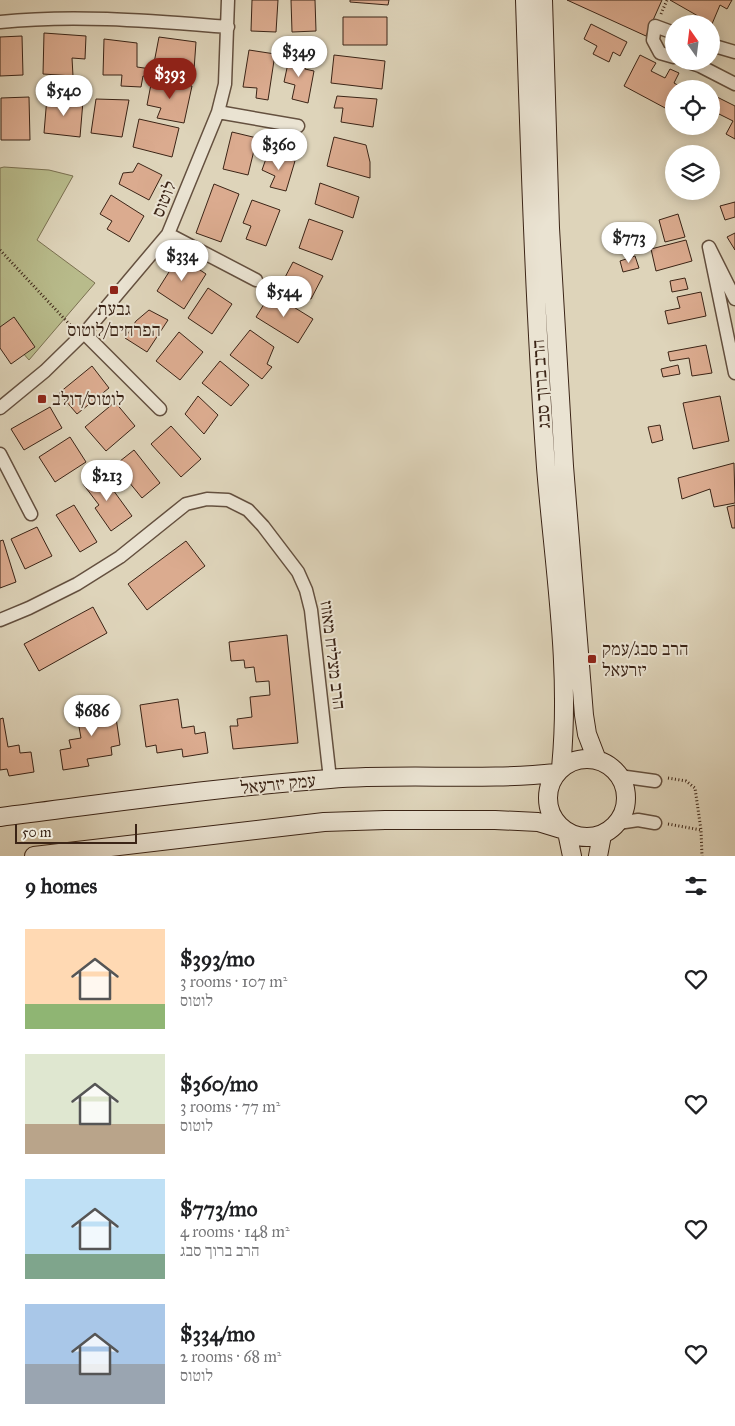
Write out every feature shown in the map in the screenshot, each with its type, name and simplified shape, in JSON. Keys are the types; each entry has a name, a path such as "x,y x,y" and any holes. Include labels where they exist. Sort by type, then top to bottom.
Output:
{"street":[{"name":"לוטוס","path":"0,408 45,371 83,335 168,234 218,112 225,84 228,0"},
{"name":"הרב ברוך סבג","path":"525,0 532,229 546,467 564,672 564,737 559,771"},
{"name":"הרב ברוך סבג","path":"543,0 550,228 564,466 584,715 587,734 597,760"},
{"path":"0,22 30,19 140,20 228,27"},
{"path":"665,30 655,26 653,40 660,53 665,54"},
{"path":"720,48 735,52"},
{"path":"708,70 735,84"},
{"path":"218,112 298,126"},
{"path":"168,234 256,280"},
{"path":"735,299 709,247 735,373"},
{"path":"83,335 160,409"},
{"path":"0,454 31,514"},
{"name":"הרב מצליח מאזוז","path":"0,620 77,584 120,557 186,504 207,499 228,500 248,510 263,526 298,572 306,590 311,610 330,779"},
{"path":"572,856 564,830 553,819 547,802 550,784 559,771 578,760 597,760 613,769 619,776 626,794 624,809 618,823"},
{"name":"עמק יזרעאל","path":"0,816 330,779 398,776 502,777 559,771"},
{"path":"619,776 655,781"},
{"path":"34,856 324,822 386,820 538,822 584,838 602,835 618,823 638,820 655,823"},
{"path":"598,856 602,835"}],"path":[{"path":"0,250 83,335"},
{"path":"655,781 670,778 686,781 695,788 701,830 702,856"},
{"path":"655,823 701,830"}],"green space":[{"path":"0,168 49,170 73,176 37,240 95,283 29,360 0,327"}],"building":[{"path":"252,0 278,0 276,32 251,31"},
{"path":"291,0 315,0 316,31 292,32"},
{"path":"350,0 389,0 388,5 350,2"},
{"path":"567,0 662,0 646,36"},
{"path":"670,0 732,0 727,9 720,5 716,15 696,15"},
{"path":"343,17 387,17 387,45 343,45"},
{"path":"591,24 627,42 620,56 613,52 609,62 593,54 597,46 584,39"},
{"path":"44,33 86,36 85,59 72,58 73,76 43,74"},
{"path":"22,36 23,75 0,76 0,37"},
{"path":"159,37 196,42 194,70 154,63"},
{"path":"104,39 137,43 137,67 158,70 155,77 143,76 141,87 121,86 122,75 103,75"},
{"path":"249,50 275,54 268,100 256,98 257,88 243,87"},
{"path":"290,54 308,59 305,69 314,71 308,103 292,99 295,85 284,82"},
{"path":"334,55 385,61 382,89 331,83"},
{"path":"640,55 656,63 651,71 665,78 669,70 679,73 676,80 665,80 665,108 624,86"},
{"path":"152,79 192,86 184,123 157,118 161,108 147,105"},
{"path":"337,96 377,99 373,127 341,122 343,108 334,108"},
{"path":"29,97 30,140 1,140 1,98"},
{"path":"47,97 83,101 80,137 44,133"},
{"path":"720,98 735,106 735,139 726,134 733,121 720,114"},
{"path":"96,99 129,100 122,137 91,133"},
{"path":"139,119 179,128 172,157 133,147"},
{"path":"232,132 257,138 248,175 223,169"},
{"path":"334,137 366,145 370,162 370,178 327,166"},
{"path":"268,153 295,161 286,191 270,187 275,176 262,170"},
{"path":"138,163 162,175 149,200 119,184 123,173 133,172"},
{"path":"320,183 359,197 353,218 315,204"},
{"path":"214,184 239,194 221,242 196,233"},
{"path":"111,195 144,216 129,242 107,229 112,221 100,214"},
{"path":"252,200 280,210 266,246 246,239 251,226 243,223"},
{"path":"735,202 735,217 725,220 720,206"},
{"path":"678,214 685,237 665,242 659,220"},
{"path":"309,219 343,231 332,260 299,248"},
{"path":"735,233 735,250 727,237"},
{"path":"686,240 692,261 656,271 651,249"},
{"path":"179,256 206,274 184,309 157,291"},
{"path":"635,256 639,268 623,272 620,261"},
{"path":"293,262 323,276 311,299 281,285"},
{"path":"685,278 688,289 672,292 670,281"},
{"path":"208,288 232,304 212,334 188,318"},
{"path":"701,292 706,316 668,324 665,311 680,308 677,297"},
{"path":"271,293 313,319 298,343 256,317"},
{"path":"149,310 168,320 147,352 125,338 136,321"},
{"path":"14,317 35,347 11,364 0,348 0,327"},
{"path":"250,330 274,347 267,364 272,367 262,379 230,355"},
{"path":"179,332 203,352 180,380 156,361"},
{"path":"706,345 712,373 692,376 689,358 670,361 668,352"},
{"path":"220,361 249,385 231,406 202,383"},
{"path":"678,365 680,374 663,377 661,369"},
{"path":"92,366 109,388 77,414 59,393"},
{"path":"198,396 218,415 204,434 185,414"},
{"path":"720,396 729,441 693,449 683,403"},
{"path":"115,402 135,426 106,451 85,427"},
{"path":"50,407 62,428 24,450 11,429"},
{"path":"660,425 663,440 652,443 648,427"},
{"path":"171,426 201,459 181,477 151,444"},
{"path":"70,437 86,462 55,482 39,457"},
{"path":"134,450 160,483 142,498 115,465"},
{"path":"734,463 735,503 714,507 710,489 682,499 678,478"},
{"path":"100,472 132,516 111,531 95,508 99,505 83,484"},
{"path":"74,505 97,542 80,552 56,515"},
{"path":"735,505 735,528 732,528 727,507"},
{"path":"37,527 52,556 25,569 11,539"},
{"path":"3,540 16,582 0,588 0,541"},
{"path":"186,541 205,566 147,610 128,584"},
{"path":"93,607 107,633 39,671 24,644"},
{"path":"287,635 298,743 233,749 230,726 238,726 237,719 252,717 250,697 270,695 269,681 256,682 254,667 245,668 244,660 231,661 229,642"},
{"path":"178,699 182,728 194,726 195,734 205,732 208,753 183,757 182,749 157,753 156,745 146,747 140,705"},
{"path":"114,704 120,745 111,747 112,755 87,759 89,766 63,770 60,750 71,748 69,740 81,738 76,710"},
{"path":"3,718 8,747 19,745 20,753 31,752 34,772 9,776 7,769 0,770 0,719"}],"place":[{"name":"גבעת הפרחים/לוטוס","path":"114,290"},
{"name":"לוטוס/דולב","path":"42,399"},
{"name":"הרב סבג/עמק יזרעאל","path":"592,659"}]}
